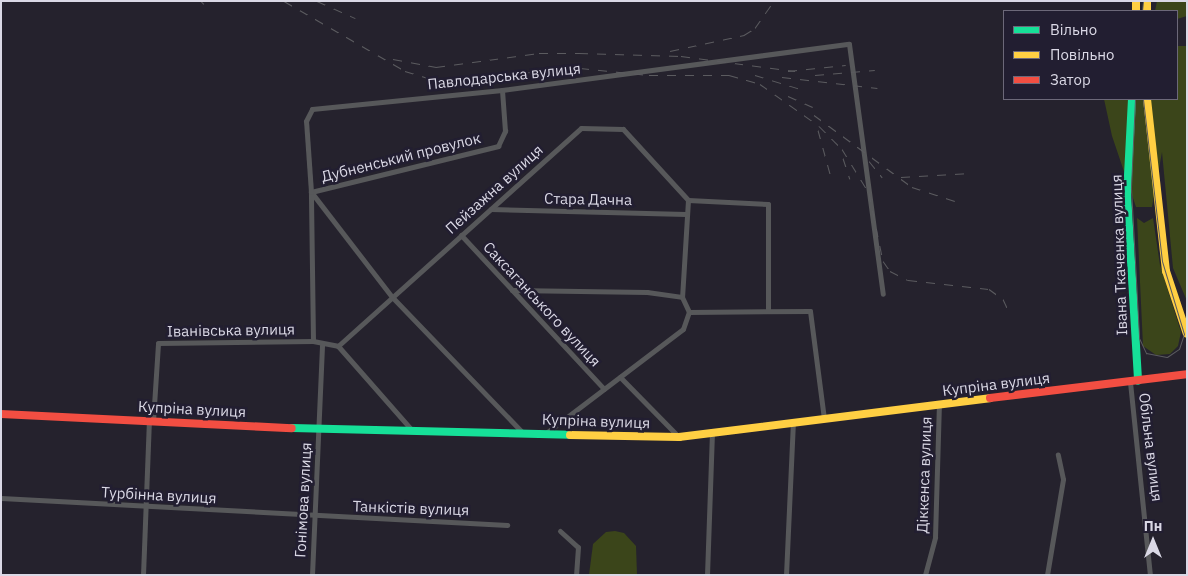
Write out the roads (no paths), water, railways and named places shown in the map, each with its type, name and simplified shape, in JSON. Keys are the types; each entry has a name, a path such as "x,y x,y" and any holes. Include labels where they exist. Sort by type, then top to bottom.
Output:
{"main road":[{"name":"Івана Ткаченка вулиця","path":"1132,100 1127,194 1134,381"},
{"path":"1147,100 1166,271 1187,334"},
{"name":"Купріна вулиця","path":"1,414 319,428 679,437 1187,374"}],"street":[{"name":"Павлодарська вулиця","path":"311,192 306,121 312,109 502,90 849,44 884,294"},
{"name":"Дубненський провулок","path":"311,192 498,146 505,131 502,90"},
{"name":"Пейзажна вулиця","path":"392,297 581,128 623,129 688,200"},
{"path":"311,192 392,297 522,432"},
{"path":"311,192 313,341"},
{"path":"546,433 682,329 689,312 682,297 688,200 768,204 768,311"},
{"name":"Стара Дачна","path":"490,209 686,214"},
{"name":"Саксаганського вулиця","path":"461,235 604,389"},
{"path":"512,290 647,292 682,297"},
{"path":"392,297 338,346 411,429"},
{"path":"689,312 810,311 824,419"},
{"name":"Іванівська вулиця","path":"151,421 158,343 313,341 338,346"},
{"path":"319,428 322,342"},
{"path":"620,377 679,437"},
{"name":"Обільна вулиця","path":"1134,381 1150,575"},
{"name":"Діккенса вулиця","path":"925,575 935,537 938,405"},
{"path":"143,575 151,421"},
{"path":"786,575 793,422"},
{"name":"Гонімова вулиця","path":"312,575 319,428"},
{"path":"707,575 712,432"},
{"path":"1047,575 1063,479 1058,455"},
{"name":"Турбінна вулиця","path":"1,498 315,516"},
{"name":"Танкістів вулиця","path":"315,516 507,525"},
{"path":"560,531 578,547 576,575"}],"tram line":[{"path":"1142,10 1143,1"},
{"path":"1135,100 1131,188 1139,338 1146,353 1167,357 1179,349 1184,334 1162,261 1143,100"}],"railway":[{"path":"201,1 204,4"},
{"path":"284,1 405,71 435,80 580,68 649,75 729,75 760,84 819,126 842,149 869,193 883,261 890,271 908,280 989,289 1003,299 1009,312"},
{"path":"317,1 355,18"},
{"path":"670,51 744,35 755,28 774,1"},
{"path":"393,59 436,67 539,53 681,56 795,71"},
{"path":"788,71 846,65"},
{"path":"815,75 875,70"},
{"path":"755,75 807,91"},
{"path":"782,77 877,88"},
{"path":"788,96 813,107"},
{"path":"814,115 912,187 955,201"},
{"path":"818,130 832,181"},
{"path":"843,158 850,179"},
{"path":"869,161 882,177"},
{"path":"901,177 971,173"}]}
